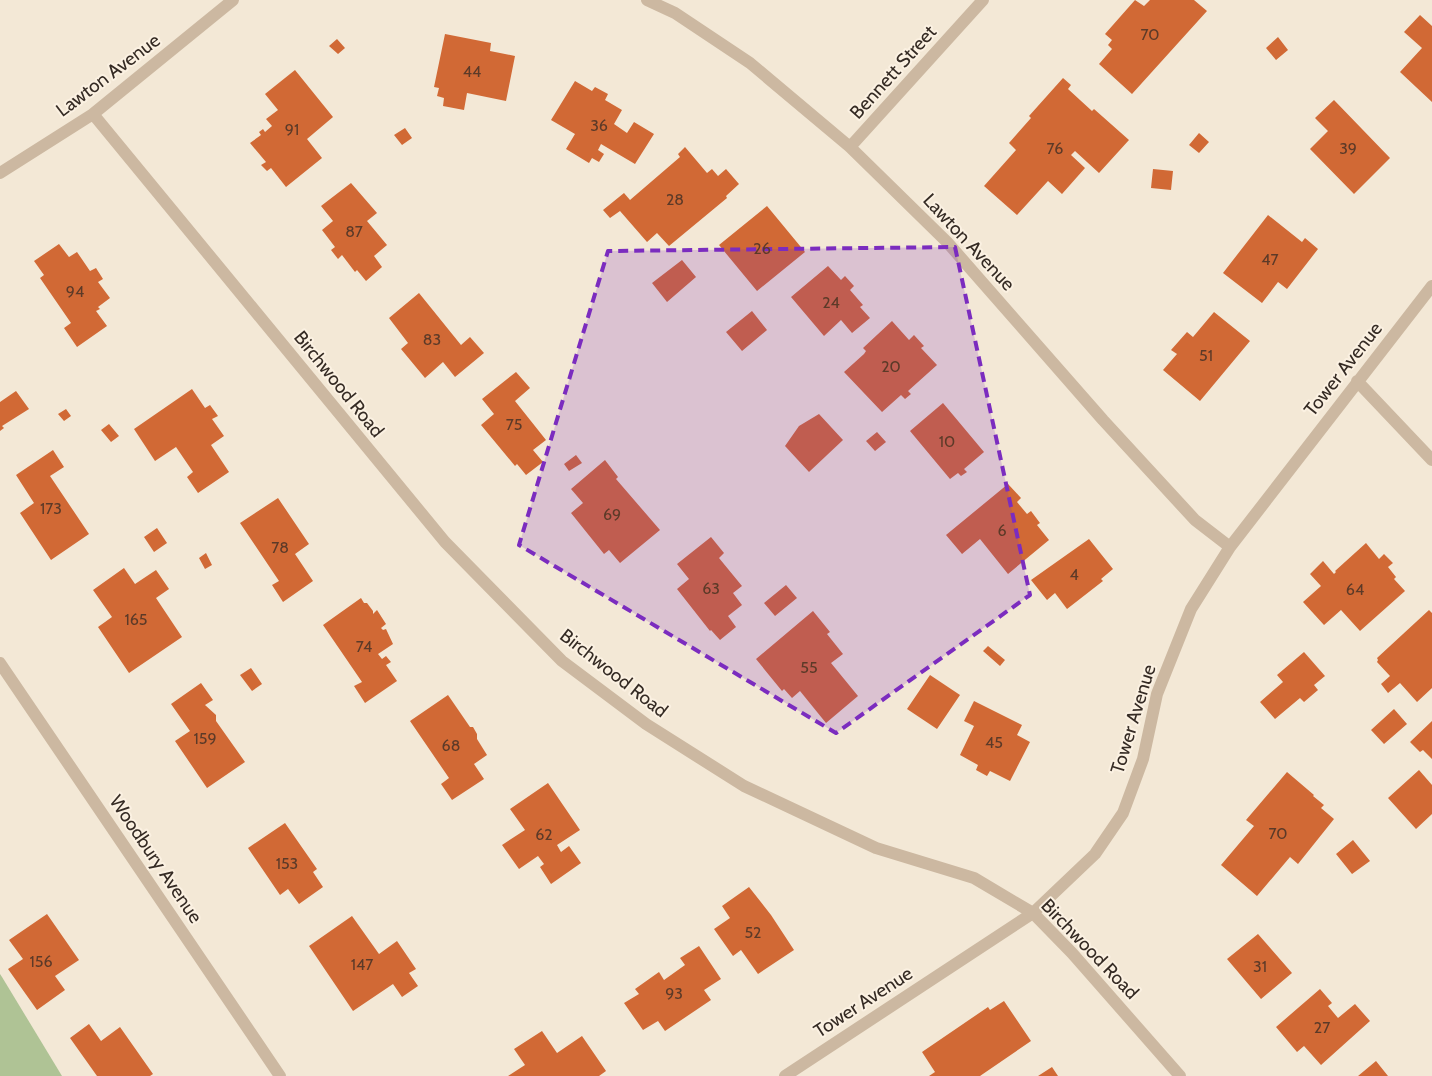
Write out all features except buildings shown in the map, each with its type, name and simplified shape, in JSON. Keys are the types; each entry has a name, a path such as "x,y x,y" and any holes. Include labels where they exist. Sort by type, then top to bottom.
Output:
{"street":[{"name":"Lawton Avenue","path":"0,173 93,114 233,0"},
{"name":"Lawton Avenue","path":"647,0 675,13 750,62 850,147 948,242 1102,420 1195,520 1230,547"},
{"name":"Bennett Street","path":"850,147 983,0"},
{"name":"Birchwood Road","path":"93,114 445,542 562,661 646,724 744,786 876,848 974,878 1033,913 1072,953 1180,1076"},
{"name":"Tower Avenue","path":"785,1076 1033,913 1095,854 1122,813 1143,759 1157,694 1191,609 1230,547 1432,286"},
{"path":"1357,381 1432,460"},
{"name":"Woodbury Avenue","path":"0,663 280,1076"}],"highlighted area":[{"path":"955,247 1030,595 836,733 519,545 608,251"}],"green space":[{"path":"0,974 2,977 62,1076 0,1076"}]}
